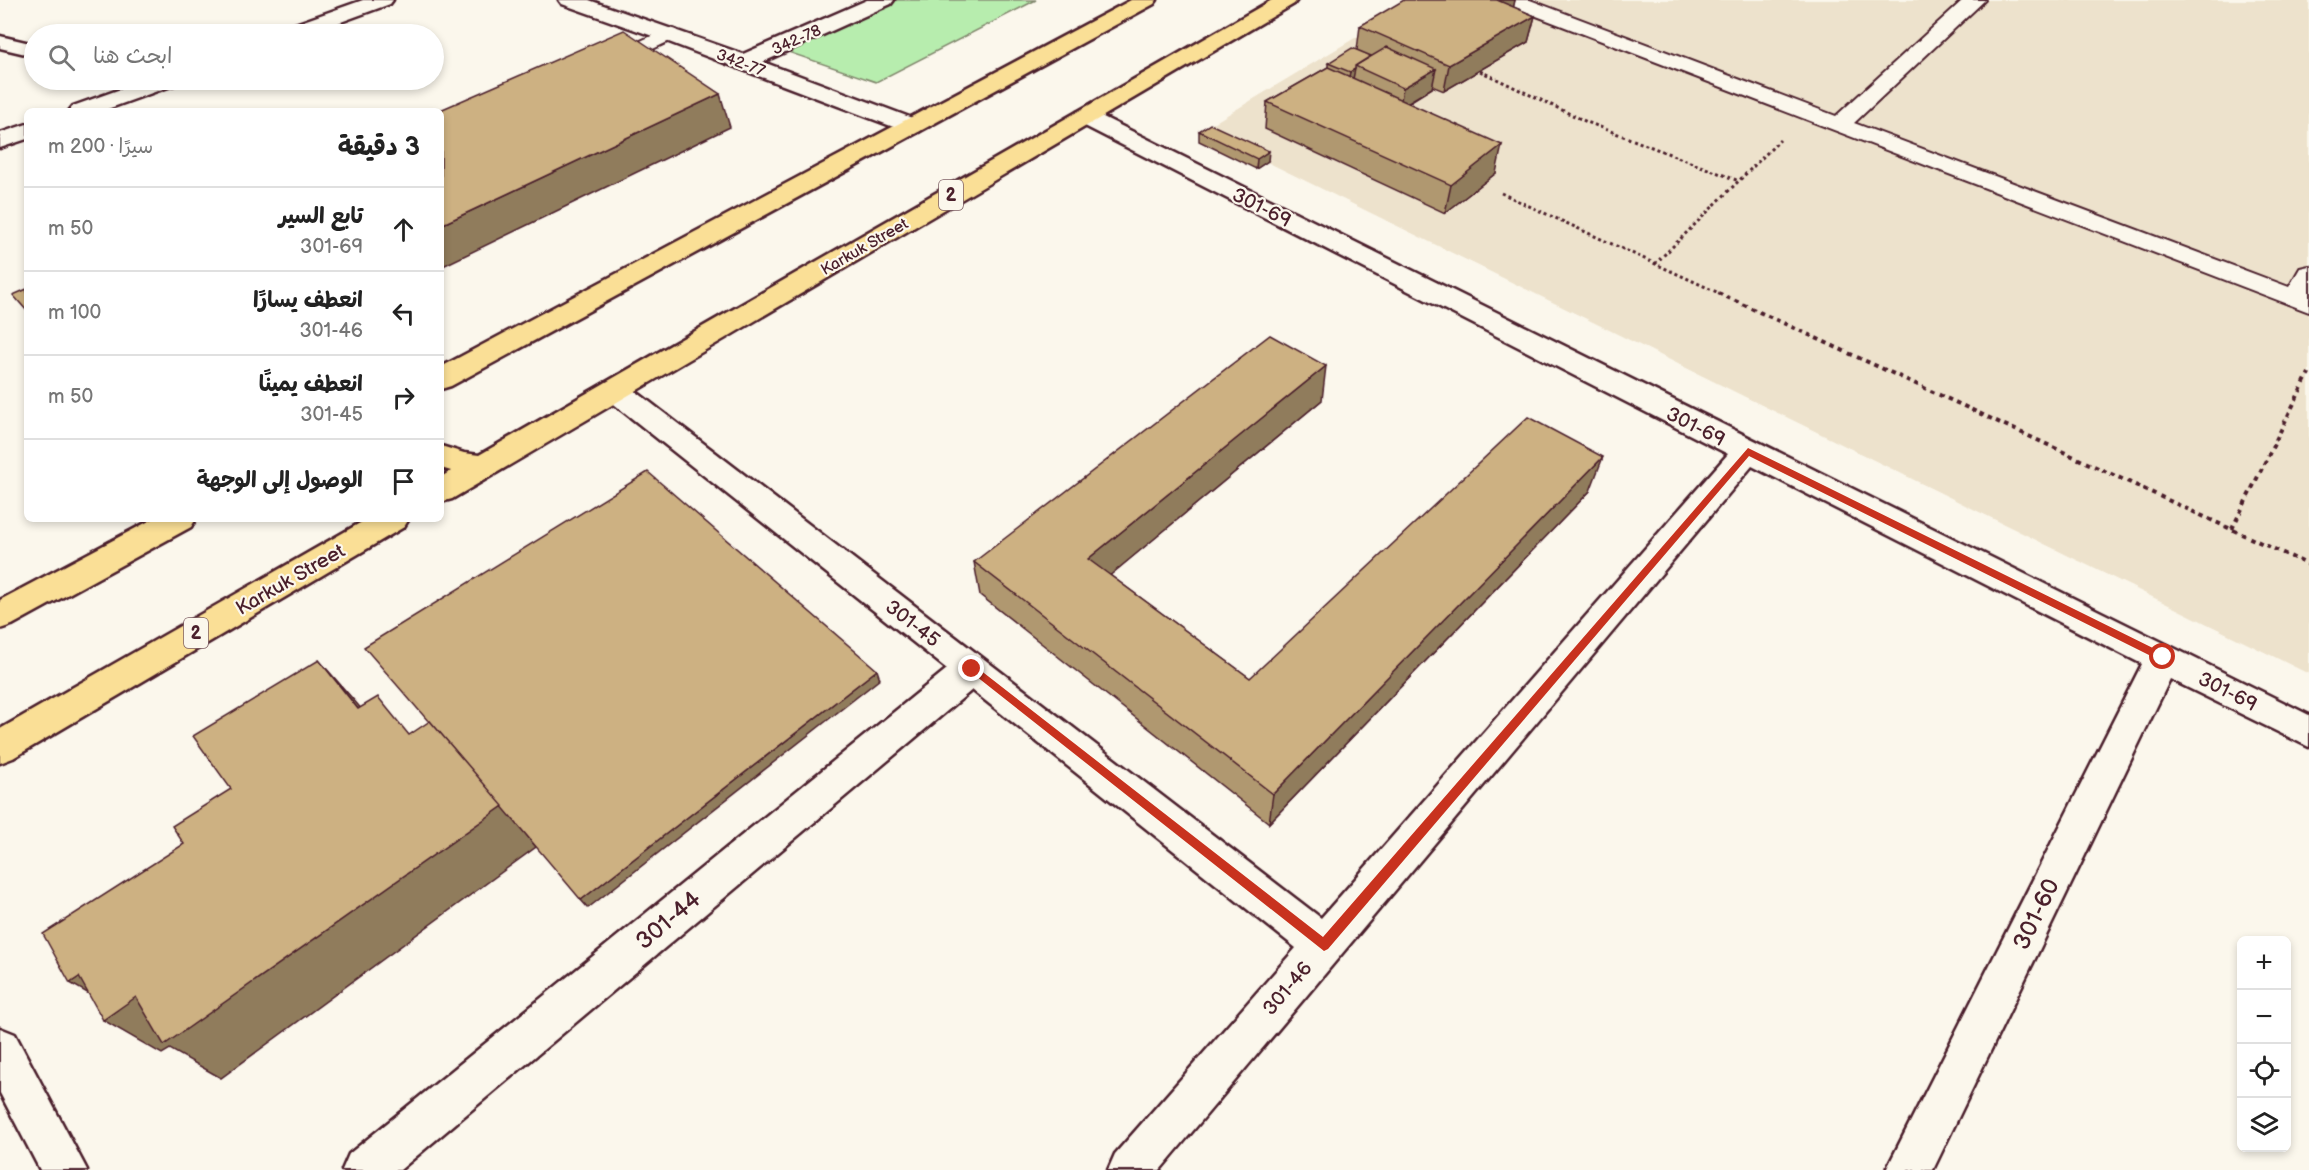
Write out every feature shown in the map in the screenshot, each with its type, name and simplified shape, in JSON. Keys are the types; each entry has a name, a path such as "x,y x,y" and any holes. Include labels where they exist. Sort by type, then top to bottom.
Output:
{"highway":[{"path":"444,377 1147,0"},
{"name":"Karkuk Street","path":"444,489 1287,0"},
{"path":"444,458 463,464 484,466"},
{"path":"0,616 174,522"},
{"name":"Karkuk Street","path":"0,747 388,522"}],"street":[{"path":"317,24 383,0"},
{"name":"342-77","path":"569,0 669,34 912,126"},
{"name":"342-78","path":"742,63 884,0"},
{"path":"0,42 24,48"},
{"path":"89,108 135,90"},
{"name":"301-69","path":"1085,117 2309,732"},
{"path":"0,141 24,132"},
{"name":"301-45","path":"615,390 1324,945"},
{"name":"301-46","path":"1131,1170 1748,451"},
{"name":"301-60","path":"1909,1170 2163,657"},
{"name":"301-44","path":"365,1170 972,669"},
{"path":"0,1049 64,1170"}],"lane":[{"path":"1512,0 2302,302 2309,274"},
{"path":"1839,125 1975,0"},
{"path":"593,69 669,34"}],"path":[{"path":"1480,72 1587,122 1739,181"},
{"path":"1655,264 1780,139"},
{"path":"1501,194 2309,565"},
{"path":"2232,529 2309,373"}],"shaded area":[{"path":"1418,0 2309,0 2309,674 1202,130"}],"green space":[{"path":"894,0 1036,0 876,82 782,50"}],"building":[{"path":"1404,0 1497,0 1535,16 1449,65 1360,26"},
{"path":"624,30 720,94 444,224 444,108"},
{"path":"1387,47 1436,69 1403,88 1355,66"},
{"path":"1352,48 1371,56 1350,72 1328,63"},
{"path":"1328,67 1502,145 1451,185 1267,102"},
{"path":"1210,124 1269,151 1257,159 1199,131"},
{"path":"24,290 24,308 13,295"},
{"path":"1270,335 1326,366 1088,559 1250,678 1528,417 1603,457 1273,794 974,562"},
{"path":"648,472 877,670 581,900 430,721 364,647"},
{"path":"319,660 358,709 378,697 409,735 430,721 503,806 164,1045 136,997 103,1020 79,977 70,983 43,934 184,844 172,826 231,789 193,736"}],"route":[{"path":"972,669 1324,945 1748,451 2163,657"}]}
